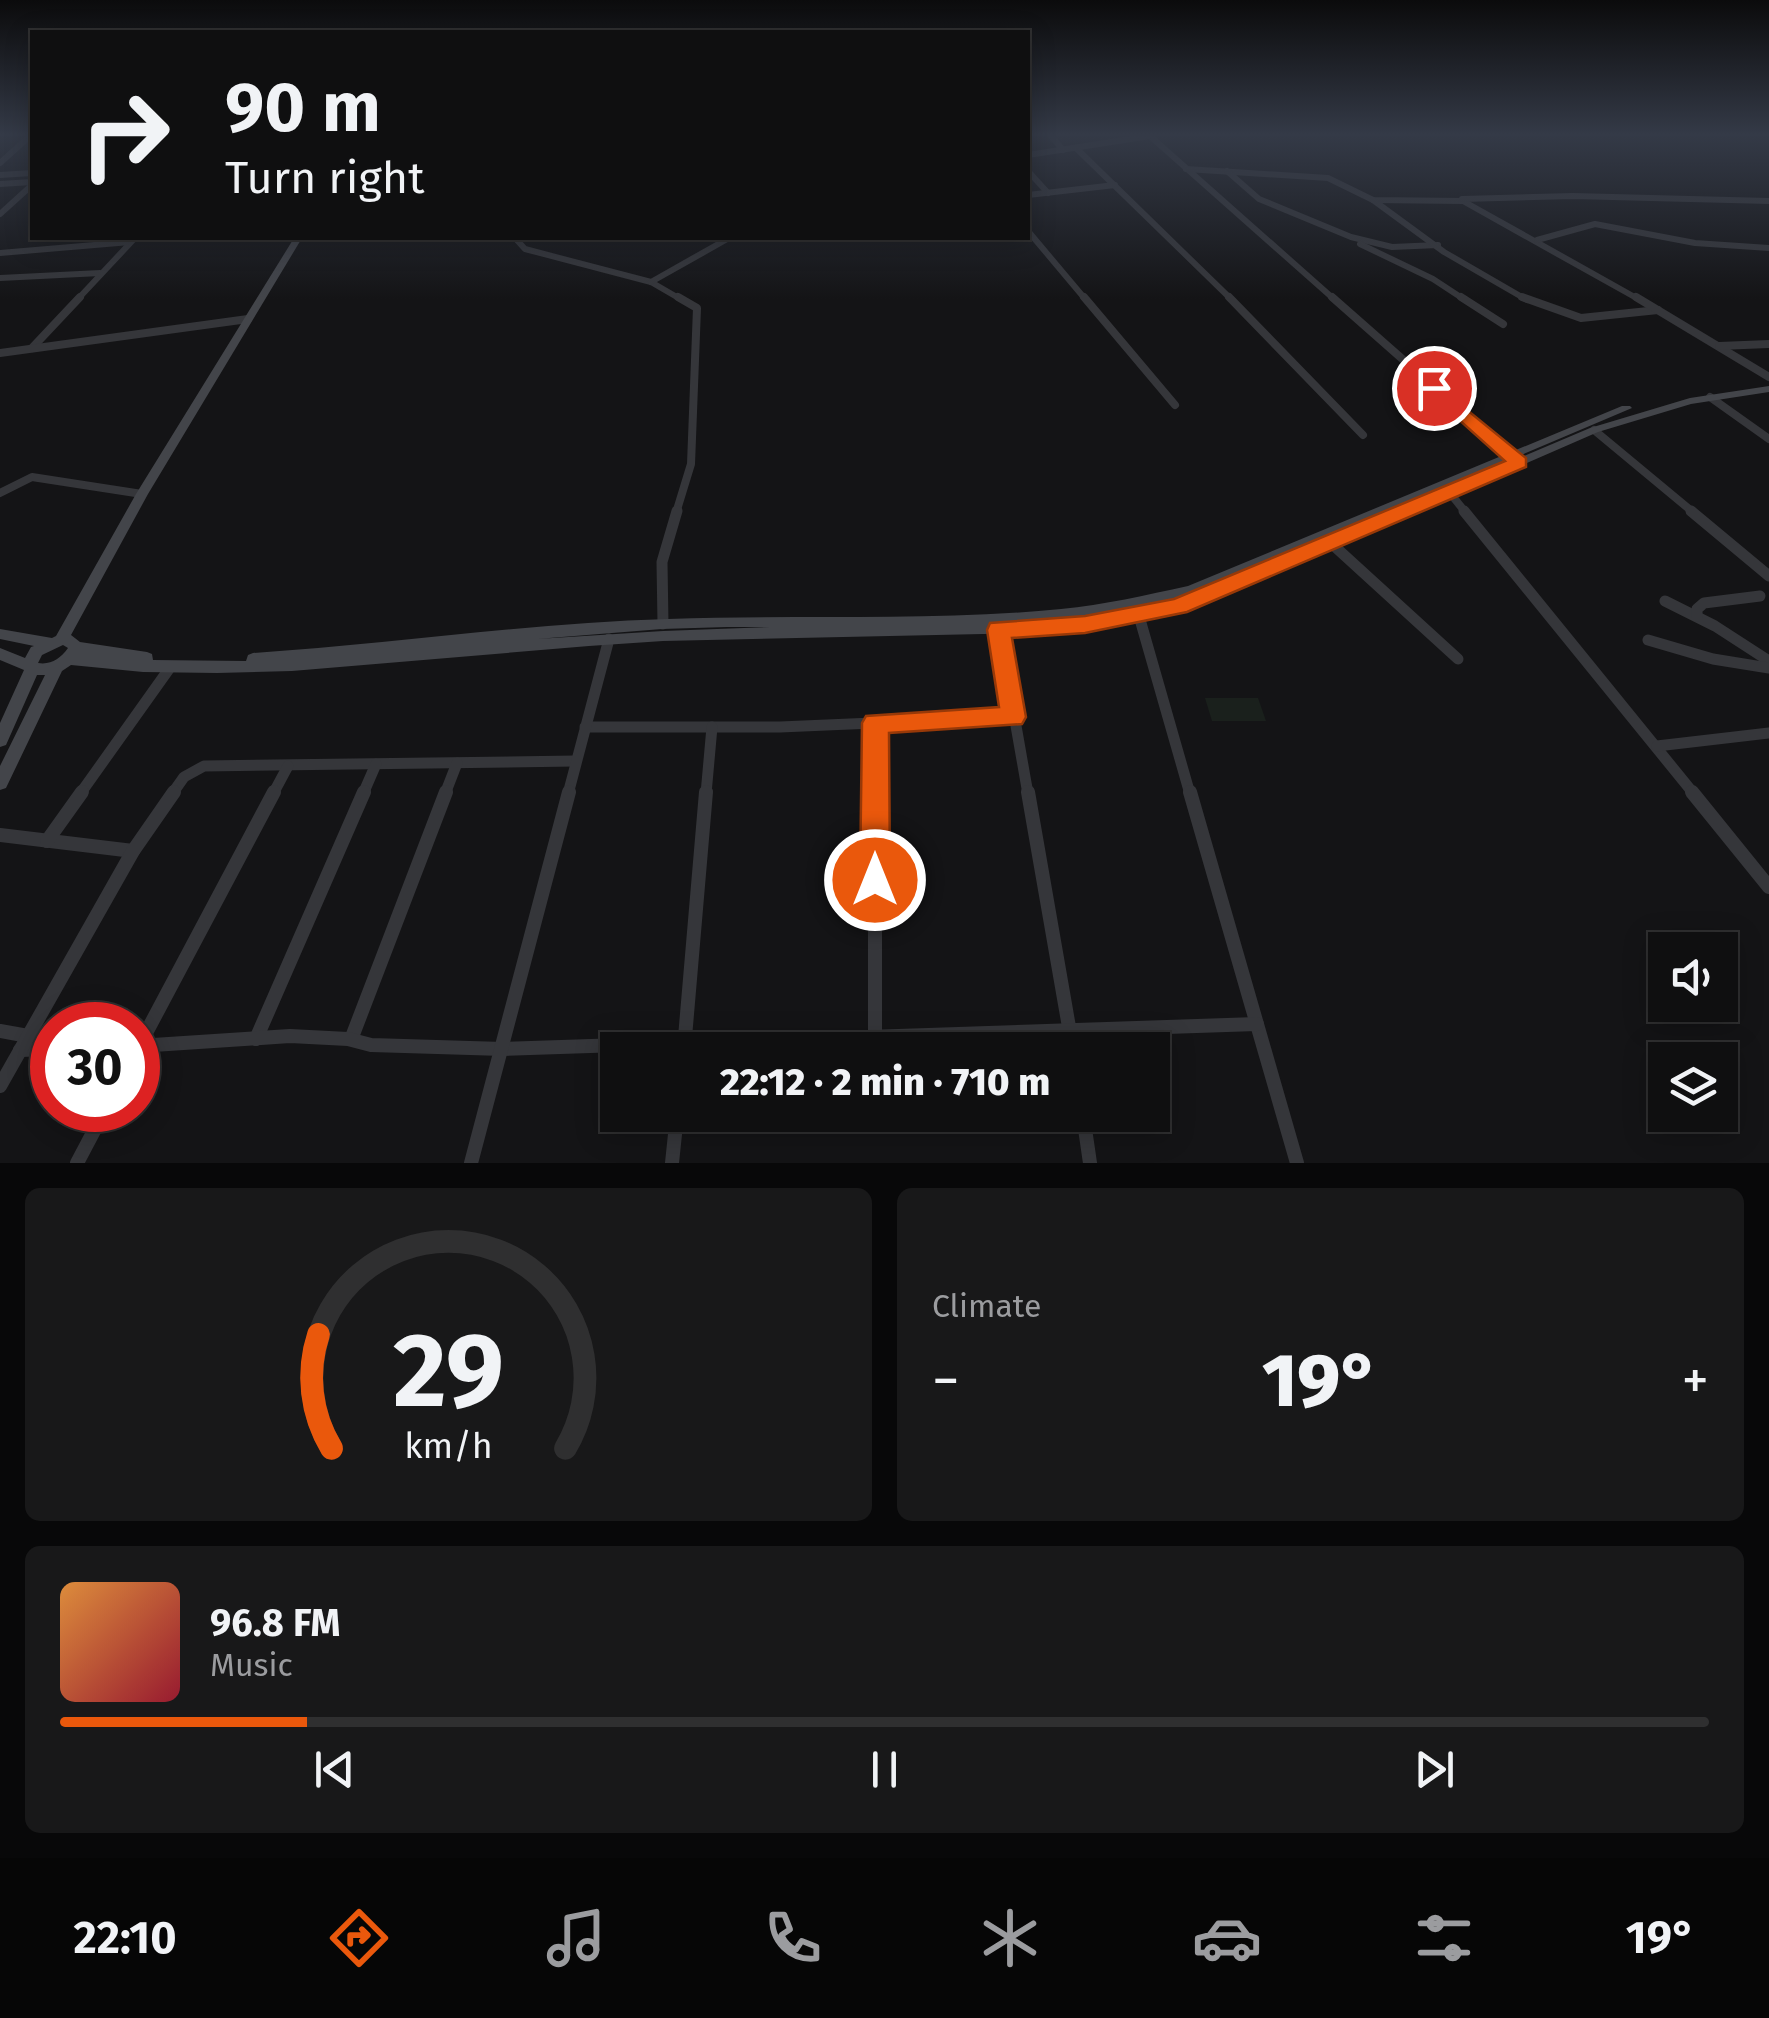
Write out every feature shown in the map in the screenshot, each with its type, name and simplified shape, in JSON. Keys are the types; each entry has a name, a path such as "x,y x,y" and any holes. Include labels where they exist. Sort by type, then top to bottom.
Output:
{"main road":[{"path":"0,783 142,494 297,240"},
{"path":"0,740 31,668 31,656 63,651 238,660 662,624 997,618 1115,608 1190,590 1627,408 1769,379"},
{"path":"0,634 63,651 169,669 286,668 609,639 999,630 1085,624 1138,616 1218,592 1450,493 1514,458 1594,430 1710,397 1769,389"},
{"path":"31,668 63,651"},
{"path":"0,654 31,668"}],"street":[{"path":"0,214 25,190"},
{"path":"1030,195 1062,190"},
{"path":"1121,190 1364,435"},
{"path":"1210,190 1514,458"},
{"path":"1249,190 1259,199 1305,214 1433,279 1503,324"},
{"path":"1353,190 1550,310 1588,319 1658,310"},
{"path":"1373,200 1573,196 1769,201"},
{"path":"1456,200 1536,240 1769,379"},
{"path":"1536,240 1595,224 1696,243 1769,248"},
{"path":"1030,233 1175,405"},
{"path":"1351,237 1392,247 1438,245"},
{"path":"31,348 132,240"},
{"path":"0,253 132,240"},
{"path":"517,240 525,249 651,282 694,305 698,312 690,464 662,562 662,624"},
{"path":"651,282 725,240"},
{"path":"0,278 101,272"},
{"path":"0,353 248,318"},
{"path":"1718,346 1769,344"},
{"path":"1710,397 1769,439"},
{"path":"1594,430 1769,576"},
{"path":"0,493 32,477 142,494"},
{"path":"1450,493 1769,887"},
{"path":"1332,544 1458,658"},
{"path":"1697,616 1697,609 1704,603 1760,596"},
{"path":"1665,601 1697,616 1769,665"},
{"path":"1138,616 1297,1163"},
{"path":"999,630 1069,1032"},
{"path":"471,1163 609,639"},
{"path":"1648,640 1696,655 1769,665"},
{"path":"47,841 169,669"},
{"path":"585,728 1013,717"},
{"path":"875,1032 876,723"},
{"path":"686,1032 712,727"},
{"path":"1657,746 1769,733"},
{"path":"0,1086 134,852 184,777 194,770 204,766 575,762"},
{"path":"352,1037 457,763"},
{"path":"256,1040 376,764"},
{"path":"160,1006 288,766"},
{"path":"0,834 134,852"},
{"path":"996,1032 1258,1024"},
{"path":"0,1031 30,1044"},
{"path":"160,1046 312,1034 352,1037 371,1045 600,1047"},
{"path":"77,1163 94,1132"},
{"path":"672,1163 675,1132"},
{"path":"1085,1132 1090,1163"}],"shaded area":[{"path":"1205,698 1258,698 1266,721 1212,721"}],"route":[{"path":"875,880 876,723 1013,717 999,630 1085,624 1178,606 1519,462 1434,388"}]}
